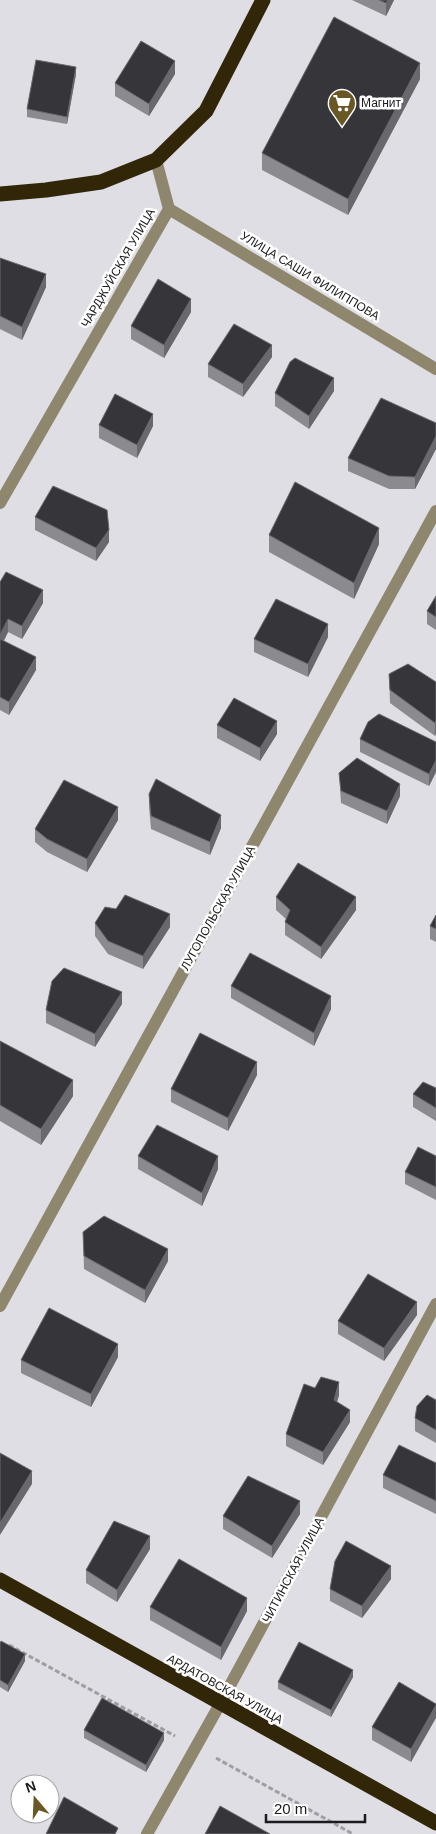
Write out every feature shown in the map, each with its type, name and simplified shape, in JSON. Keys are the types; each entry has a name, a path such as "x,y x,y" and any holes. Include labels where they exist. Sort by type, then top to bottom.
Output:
{"highway":[{"path":"0,194 46,190 100,182 156,160 206,111 262,0"},
{"name":"АРДАТОВСКАЯ УЛИЦА","path":"0,1580 436,1823"}],"street":[{"name":"ЧАРДЖУЙСКАЯ УЛИЦА","path":"0,503 169,210 156,160"},
{"name":"УЛИЦА САШИ ФИЛИППОВА","path":"169,210 436,369"},
{"name":"ЛУГОПОЛЬСКАЯ УЛИЦА","path":"0,1306 436,511"},
{"name":"ЧИТИНСКАЯ УЛИЦА","path":"148,1834 436,1304"}],"building":[{"path":"334,17 420,63 348,199 262,153"},
{"path":"141,41 175,61 149,104 115,83"},
{"path":"36,60 76,67 67,117 27,109"},
{"path":"0,258 46,274 22,327 0,316"},
{"path":"158,279 191,299 164,345 131,326"},
{"path":"234,324 272,345 243,384 208,364"},
{"path":"295,358 334,378 309,416 275,393 290,362"},
{"path":"115,394 153,414 137,445 99,425"},
{"path":"381,398 436,423 436,436 415,477 389,476 348,458"},
{"path":"295,482 379,528 354,583 269,535"},
{"path":"53,486 107,510 109,530 96,548 35,517"},
{"path":"6,572 43,590 22,626 8,619 0,635 0,582"},
{"path":"436,596 436,617 427,611"},
{"path":"276,599 328,624 308,664 254,639"},
{"path":"0,639 36,657 9,702 0,697"},
{"path":"408,664 436,682 435,723 390,690 389,674"},
{"path":"234,698 277,721 260,748 217,725"},
{"path":"379,714 436,742 436,760 429,774 360,739 368,722"},
{"path":"357,758 400,784 387,811 341,791 339,773"},
{"path":"156,779 221,815 210,842 151,816 149,794"},
{"path":"64,780 118,807 87,859 47,839 35,829"},
{"path":"298,863 356,897 321,947 285,922 290,910 276,897"},
{"path":"125,895 170,914 143,956 108,941 95,923 105,907 116,909"},
{"path":"436,915 436,929 430,926"},
{"path":"250,953 331,996 314,1033 231,986"},
{"path":"64,968 122,992 95,1034 46,1010 52,981"},
{"path":"200,1033 257,1062 228,1118 171,1089"},
{"path":"0,1041 73,1080 41,1129 0,1105"},
{"path":"423,1082 436,1088 436,1108 413,1094"},
{"path":"157,1125 218,1156 202,1193 138,1156"},
{"path":"418,1147 436,1156 436,1187 405,1172"},
{"path":"104,1216 168,1249 145,1290 84,1256 83,1232"},
{"path":"368,1274 417,1302 384,1348 338,1321"},
{"path":"49,1308 118,1344 91,1394 21,1360"},
{"path":"321,1377 339,1382 334,1400 350,1410 323,1452 286,1434 304,1384 315,1388"},
{"path":"427,1395 436,1400 436,1430 415,1418 417,1406"},
{"path":"399,1445 436,1463 436,1501 383,1475"},
{"path":"0,1453 32,1471 0,1523"},
{"path":"248,1476 300,1501 272,1546 223,1516"},
{"path":"114,1521 150,1536 117,1590 86,1570"},
{"path":"346,1541 391,1566 362,1606 330,1589 335,1561"},
{"path":"179,1559 247,1598 221,1647 150,1607"},
{"path":"1,1641 25,1654 8,1685 0,1680"},
{"path":"299,1642 353,1670 331,1710 278,1682"},
{"path":"399,1682 436,1704 411,1749 372,1727"},
{"path":"102,1698 164,1733 146,1765 84,1730"},
{"path":"64,1797 118,1828 115,1834 46,1834 51,1824 60,1824 60,1805"},
{"path":"220,1806 270,1834 205,1834"}],"place":[{"name":"Магнит","path":"342,127"}]}
